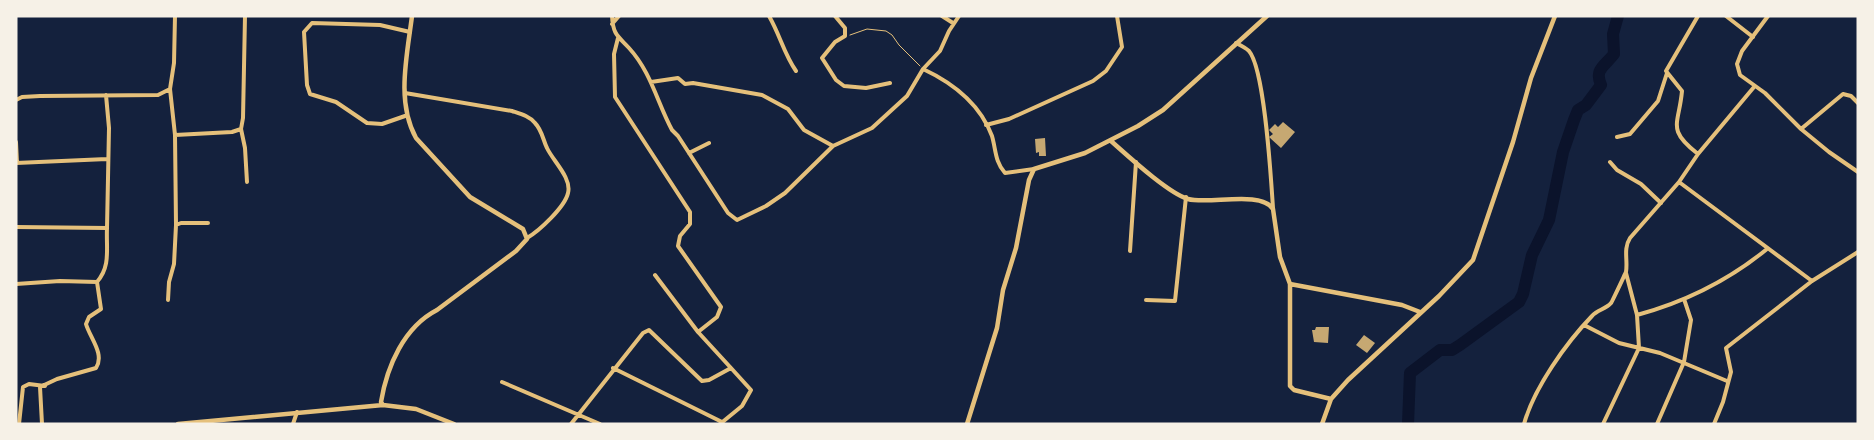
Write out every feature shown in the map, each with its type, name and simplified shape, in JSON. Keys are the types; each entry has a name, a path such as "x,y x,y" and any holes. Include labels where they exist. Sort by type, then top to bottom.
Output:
{"street":[{"path":"168,300 169,282 174,264 176,225 175,135 170,89 174,63 175,16"},
{"path":"245,16 244,118 241,129 245,148 247,182"},
{"path":"412,16 405,92 405,116 416,138 470,197 523,229 527,238"},
{"path":"612,16 612,24 618,38 630,49 649,75 665,118 728,213 738,220 766,206 798,183 832,146 872,128 907,96 923,69 940,51 953,23 959,16"},
{"path":"612,24 620,16"},
{"path":"769,16 780,34 784,52 796,71"},
{"path":"834,16 845,28 845,36 835,42 822,58 836,80 844,86 855,89 878,87 890,83"},
{"path":"942,16 953,23"},
{"path":"986,125 1001,122 1067,93 1093,81 1106,71 1122,48 1117,16"},
{"path":"923,69 961,92 976,107 992,137 996,156 1005,173 1034,169 1085,153 1111,141 1163,110 1267,16"},
{"path":"1322,424 1331,399 1420,312 1460,276 1473,260 1478,250 1531,78 1555,16"},
{"path":"1618,137 1630,134 1658,101 1667,68 1698,16"},
{"path":"1726,16 1752,36"},
{"path":"1768,16 1742,51 1737,64 1740,75 1754,87 1765,93 1801,129 1858,172"},
{"path":"405,116 382,124 367,123 336,102 310,94 307,86 304,32 312,23 380,25 410,32"},
{"path":"618,38 614,54 615,97 690,212 690,224 680,236 678,246 721,307 717,318 698,332"},
{"path":"1236,43 1249,51 1257,73 1265,114 1273,209 1280,257 1290,284 1290,386 1294,390 1331,399"},
{"path":"1667,73 1682,91 1676,131 1683,142 1698,154"},
{"path":"652,82 678,78 685,84 693,83 762,95 788,109 804,130 832,146"},
{"path":"1603,424 1639,348 1637,315 1626,273 1628,242 1679,182 1698,154 1754,87"},
{"path":"16,100 22,97 40,96 158,95 170,89"},
{"path":"383,405 382,393 393,360 414,326 516,251 527,238 538,232 564,202 569,190 565,178 534,122 524,114 405,92"},
{"path":"1801,129 1843,94 1851,96 1858,102"},
{"path":"16,284 60,281 97,282 103,278 107,270 107,159 109,128 106,95"},
{"path":"175,135 232,132 241,129"},
{"path":"1111,141 1136,162 1186,197 1208,200 1265,201 1273,209"},
{"path":"16,142 17,163 107,159"},
{"path":"689,153 709,143"},
{"path":"1130,252 1136,162"},
{"path":"1610,162 1617,170 1641,184 1661,204"},
{"path":"967,424 997,328 1003,290 1016,248 1029,180 1034,169"},
{"path":"1679,182 1812,281"},
{"path":"1146,300 1175,301 1186,197"},
{"path":"176,225 181,223 208,223"},
{"path":"16,227 108,228"},
{"path":"1637,315 1684,299 1743,268 1767,249"},
{"path":"1714,424 1724,402 1731,368 1726,348 1812,281 1858,252"},
{"path":"1524,424 1530,406 1542,382 1584,325 1594,314 1611,303 1626,273"},
{"path":"613,368 721,423 742,406 751,390 698,332 655,275"},
{"path":"42,424 40,387 57,379 96,368 98,365 99,357 86,324 89,318 101,309 97,282"},
{"path":"1290,284 1402,305 1420,312"},
{"path":"1657,424 1684,362 1691,320 1684,299"},
{"path":"1584,325 1619,343 1684,362 1727,381"},
{"path":"571,424 578,412 613,368 647,330 655,335 702,381 709,380 731,368"},
{"path":"502,382 578,412 600,424"},
{"path":"19,424 23,387 29,384 45,386"},
{"path":"178,424 383,405 416,409 454,424"},
{"path":"293,424 298,412"}],"path":[{"path":"845,36 867,29 886,31 892,35 899,45 923,69"}],"building":[{"path":"1283,122 1295,132 1281,148 1269,137 1273,134 1269,130 1275,124 1278,127"},
{"path":"1045,138 1046,156 1039,156 1039,152 1036,153 1035,139"},
{"path":"1316,327 1329,327 1328,343 1314,342 1312,330 1315,330"},
{"path":"1364,335 1375,343 1367,353 1356,345"}],"waterway":[{"path":"1408,424 1410,373 1440,350 1452,350 1460,345 1519,302 1523,294 1532,255 1549,220 1563,152 1574,120 1578,110 1586,105 1601,85 1599,80 1600,71 1614,54 1613,34 1618,16"}]}
